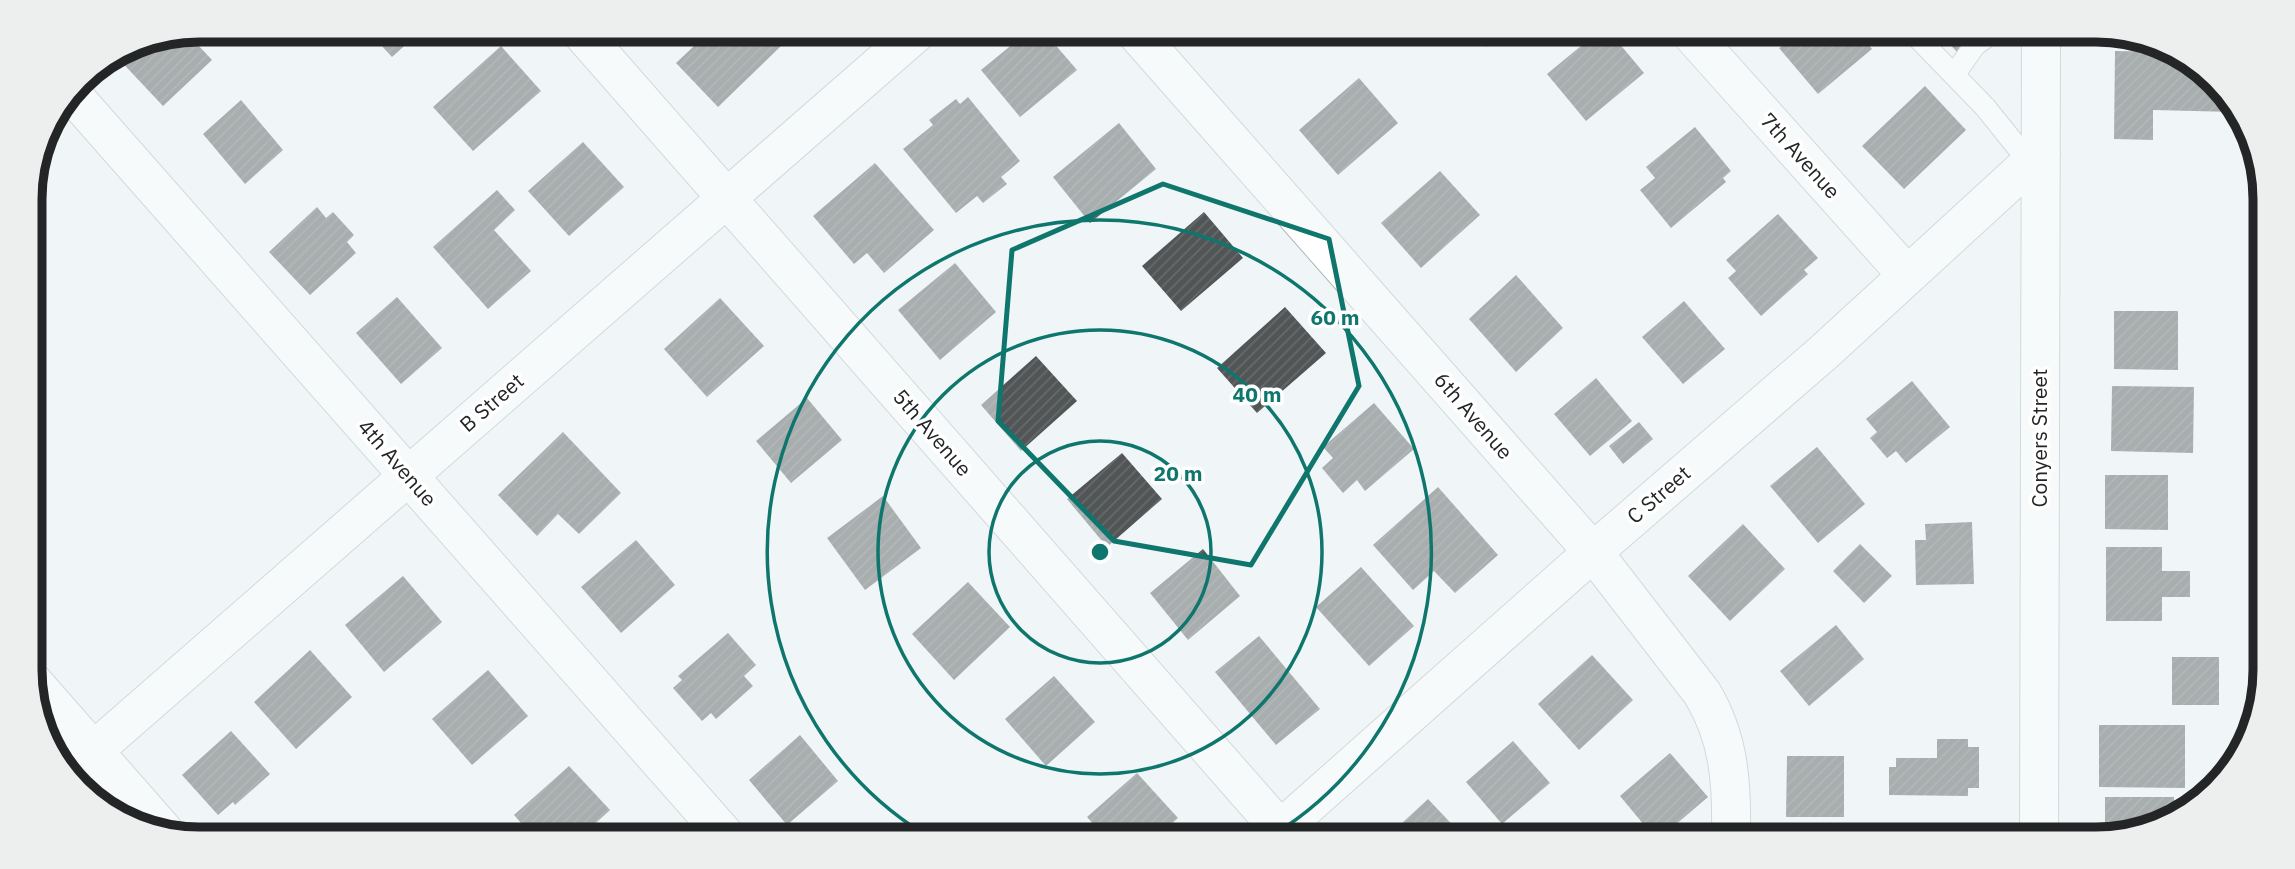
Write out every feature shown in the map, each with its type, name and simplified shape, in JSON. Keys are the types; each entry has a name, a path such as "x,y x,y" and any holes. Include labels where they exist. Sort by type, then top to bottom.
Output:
{"street":[{"name":"5th Avenue","path":"589,42 1274,827"},
{"name":"B Street","path":"80,762 906,42"},
{"name":"6th Avenue","path":"1144,42 1593,552 1702,693 1712,710 1727,753 1731,827"},
{"name":"7th Avenue","path":"1698,42 1906,275"},
{"name":"Conyers Street","path":"2039,827 2036,158 2041,42"},
{"name":"4th Avenue","path":"77,100 718,827"},
{"name":"C Street","path":"1288,827 1593,552 1823,353 2036,158"},
{"path":"46,704 80,762 148,819"}],"lane":[{"path":"1922,42 2036,158"},
{"path":"1954,75 1979,42"}],"highlighted area":[{"path":"1163,184 1329,239 1359,386 1251,565 1114,541 998,421 1012,250"}],"building":[{"path":"195,42 212,60 163,106 122,62 149,50"},
{"path":"378,42 409,42 392,57"},
{"path":"698,42 777,42 781,46 718,107 676,63"},
{"path":"1015,42 1053,42 1077,70 1020,117 981,70"},
{"path":"1586,42 1618,42 1644,73 1586,121 1547,74"},
{"path":"1787,42 1867,42 1872,49 1818,94 1779,48"},
{"path":"1948,42 1968,42 1957,52"},
{"path":"501,46 541,91 473,151 433,107"},
{"path":"2115,51 2150,52 2165,58 2200,81 2227,112 2153,110 2153,140 2114,139"},
{"path":"1359,78 1398,123 1338,175 1299,130"},
{"path":"1925,86 1966,130 1904,189 1862,146"},
{"path":"968,97 1020,161 1001,177 1007,184 983,203 977,196 956,213 903,149 933,125 929,120 956,99 960,104"},
{"path":"241,100 283,150 245,184 203,134"},
{"path":"1119,123 1156,169 1090,223 1053,177"},
{"path":"1695,127 1731,171 1723,178 1726,182 1671,228 1640,190 1655,178 1646,167"},
{"path":"583,142 624,187 569,236 528,191"},
{"path":"875,163 934,230 884,273 867,253 854,264 813,216"},
{"path":"1440,171 1480,215 1421,268 1381,223"},
{"path":"497,190 515,210 494,230 531,271 488,309 433,247"},
{"path":"317,207 326,218 333,212 354,235 347,242 356,253 310,295 269,252"},
{"path":"1204,212 1243,258 1181,311 1142,266"},
{"path":"1778,214 1818,258 1804,270 1808,274 1761,316 1728,278 1736,271 1726,260"},
{"path":"955,263 996,312 940,360 898,310"},
{"path":"1516,275 1563,328 1516,372 1469,319"},
{"path":"397,297 442,348 401,384 356,333"},
{"path":"720,298 764,346 707,397 664,349"},
{"path":"1684,301 1725,349 1683,384 1642,337"},
{"path":"1285,307 1326,353 1257,413 1217,368"},
{"path":"2114,311 2178,311 2178,370 2114,369"},
{"path":"1036,356 1077,401 1021,451 981,405"},
{"path":"1596,378 1632,421 1590,456 1554,414"},
{"path":"1912,381 1950,427 1906,463 1896,451 1887,458 1870,438 1877,432 1866,419"},
{"path":"2112,386 2194,387 2193,453 2111,451"},
{"path":"807,398 842,440 791,483 756,441"},
{"path":"1374,403 1414,449 1365,491 1357,480 1343,493 1322,468 1333,458 1323,447"},
{"path":"1639,422 1653,439 1623,464 1609,446"},
{"path":"563,432 621,493 579,534 558,514 537,536 498,495"},
{"path":"1817,447 1865,504 1818,543 1770,486"},
{"path":"1122,453 1162,499 1107,547 1067,499"},
{"path":"2105,475 2168,475 2168,530 2105,529"},
{"path":"1438,487 1498,555 1455,593 1434,571 1413,590 1373,545"},
{"path":"883,496 921,548 865,590 827,538"},
{"path":"1972,522 1974,584 1916,585 1915,540 1926,540 1925,524"},
{"path":"1743,524 1785,569 1730,621 1688,576"},
{"path":"636,540 675,585 621,633 581,587"},
{"path":"1860,544 1892,576 1864,603 1833,571"},
{"path":"2106,547 2162,547 2162,571 2190,571 2190,597 2162,597 2162,621 2106,621"},
{"path":"1203,549 1240,596 1188,640 1150,593"},
{"path":"1361,567 1414,626 1369,666 1316,607"},
{"path":"403,576 442,622 384,672 345,625"},
{"path":"968,582 1010,627 954,680 912,634"},
{"path":"1836,625 1864,659 1809,706 1780,671"},
{"path":"728,633 756,665 744,676 753,686 716,719 711,713 702,721 673,688 682,680 678,676"},
{"path":"1259,636 1320,709 1276,745 1215,672"},
{"path":"310,650 352,697 296,749 254,702"},
{"path":"1592,655 1633,700 1579,750 1538,704"},
{"path":"2172,657 2219,657 2219,705 2172,705"},
{"path":"488,670 528,716 472,765 432,719"},
{"path":"1054,676 1095,722 1046,766 1005,719"},
{"path":"2099,725 2185,725 2185,788 2099,787"},
{"path":"231,731 270,774 235,805 233,802 218,815 182,775"},
{"path":"800,735 838,781 787,825 749,780"},
{"path":"1937,739 1968,739 1968,747 1979,747 1979,788 1968,788 1968,796 1889,795 1889,767 1896,767 1896,758 1937,758"},
{"path":"1513,741 1550,783 1502,824 1466,782"},
{"path":"1670,753 1708,797 1673,827 1646,827 1620,796"},
{"path":"1787,756 1844,756 1844,817 1786,817"},
{"path":"569,766 610,810 591,827 525,827 514,815"},
{"path":"1137,773 1178,818 1168,827 1096,827 1087,817"},
{"path":"2105,797 2174,797 2174,806 2165,811 2146,819 2105,827"},
{"path":"1428,799 1454,827 1398,827"}]}
